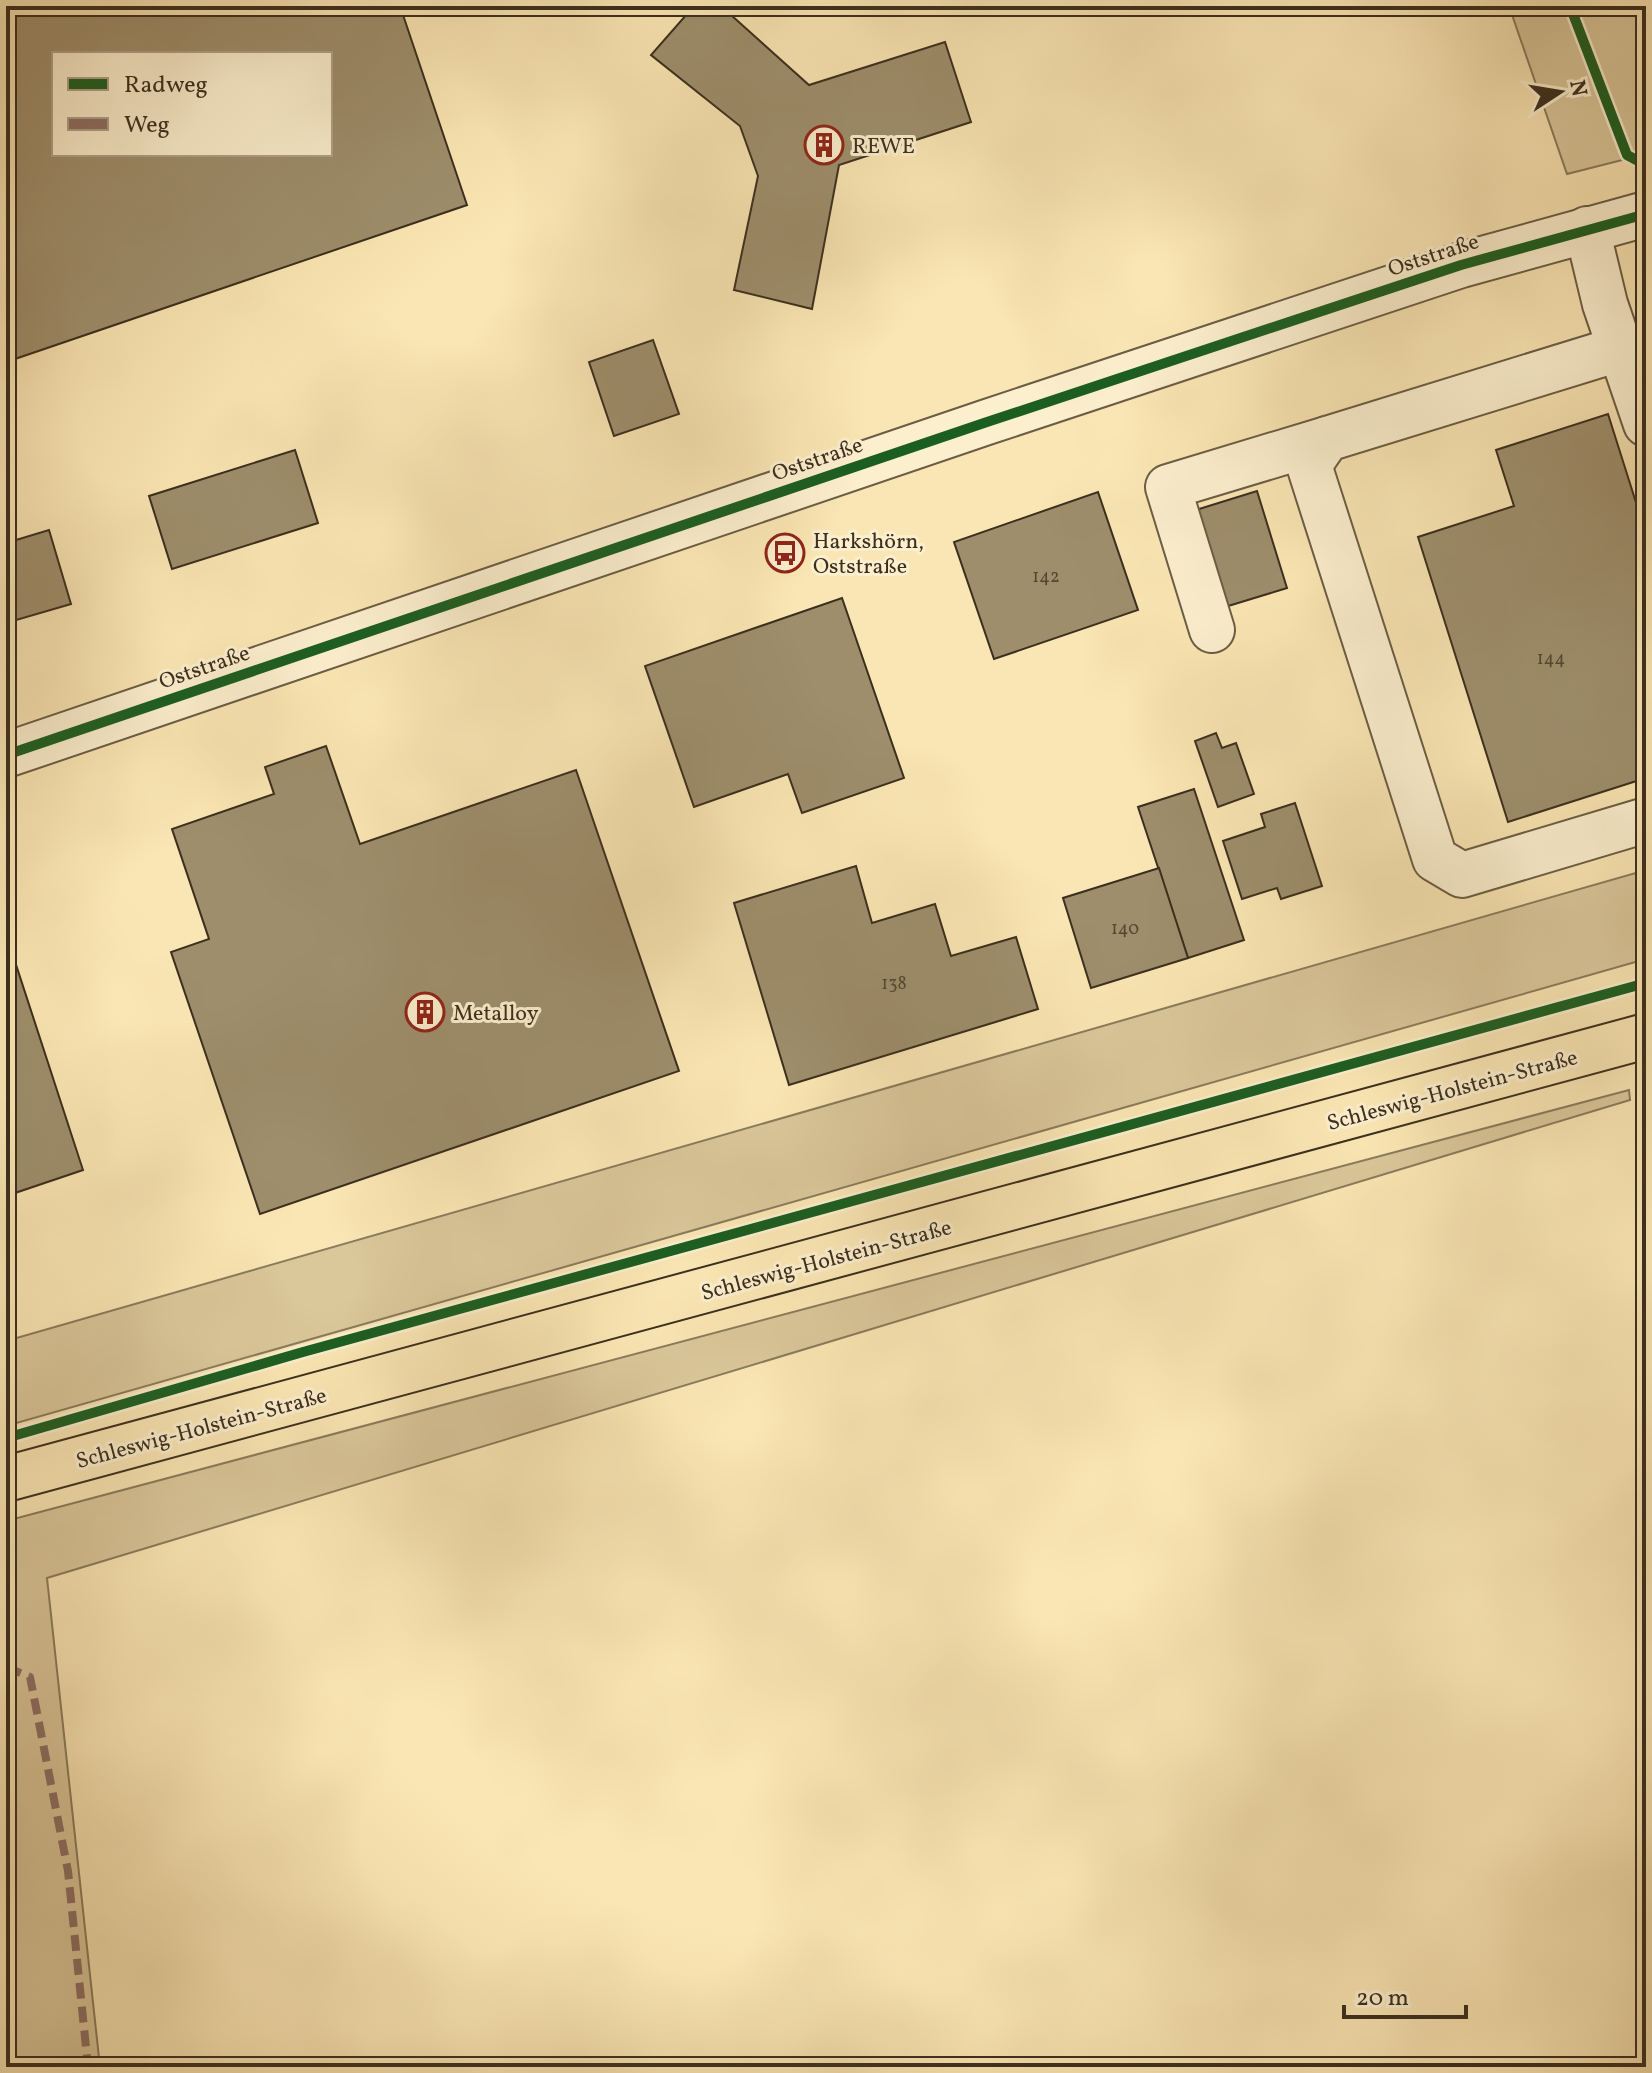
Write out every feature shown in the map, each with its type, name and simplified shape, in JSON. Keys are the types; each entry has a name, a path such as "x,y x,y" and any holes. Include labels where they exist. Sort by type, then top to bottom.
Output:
{"main road":[{"name":"Schleswig-Holstein-Straße","path":"6,1479 1646,1036"}],"street":[{"name":"Oststraße","path":"6,755 987,422 1461,265 1646,214"},
{"path":"1587,229 1605,304 1646,424"},
{"path":"1212,630 1168,487 1622,348"},
{"path":"1327,439 1309,465 1435,859 1462,875 1646,820"}],"path":[{"path":"1570,6 1627,155 1646,162"}],"shaded area":[{"path":"1509,6 1646,6 1646,154 1567,174"},
{"path":"1646,870 1646,959 6,1426 6,1341"},
{"path":"1629,1090 1630,1100 47,1578 100,2067 6,2067 6,1521"}],"building":[{"path":"6,6 400,6 467,205 6,362"},
{"name":"REWE","path":"694,6 721,6 809,85 945,42 971,122 839,165 812,309 734,290 758,176 740,126 651,55"},
{"path":"653,340 679,414 614,436 589,362"},
{"path":"1608,414 1646,534 1646,778 1508,822 1418,537 1514,506 1496,450"},
{"path":"295,450 318,523 172,569 149,496"},
{"path":"1257,491 1287,588 1225,607 1196,510"},
{"path":"1098,492 1138,610 994,659 954,542"},
{"path":"49,530 71,604 6,623 6,543"},
{"path":"842,598 904,778 802,813 788,774 694,807 645,666"},
{"path":"1216,733 1222,748 1236,743 1254,794 1218,807 1195,741"},
{"name":"Metalloy","path":"326,746 360,844 576,770 679,1071 260,1214 171,952 209,939 172,829 274,794 265,767"},
{"path":"1194,789 1244,940 1188,958 1138,807"},
{"path":"1295,803 1322,886 1281,899 1277,888 1242,899 1223,841 1265,827 1261,814"},
{"path":"856,866 872,923 935,904 951,956 1016,937 1038,1009 789,1085 734,903"},
{"path":"1159,868 1188,958 1091,988 1063,898"},
{"path":"6,934 83,1170 6,1196"}],"marked path":[{"path":"6,1667 30,1677 68,1871 88,2067"}],"cycle path":[{"path":"1570,6 1627,155 1646,162"},
{"path":"6,755 987,422 1461,265 1646,214"},
{"path":"6,1438 303,1352 1646,983"}],"place":[{"name":"REWE","path":"824,145"},
{"name":"Harkshörn, Oststraße","path":"785,553"},
{"name":"Metalloy","path":"425,1012"}]}
